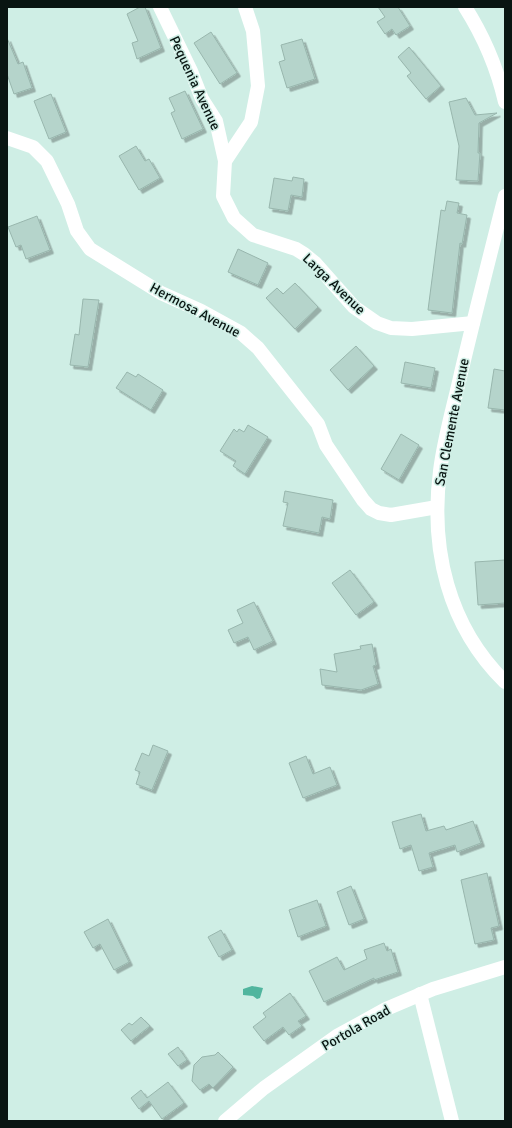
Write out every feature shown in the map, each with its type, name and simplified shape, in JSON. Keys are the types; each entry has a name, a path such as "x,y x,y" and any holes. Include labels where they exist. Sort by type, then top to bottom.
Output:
{"street":[{"name":"Pequenia Avenue","path":"160,7 202,100 216,121 224,162"},
{"path":"224,162 251,122 258,86 253,31 245,7"},
{"path":"465,7 486,44 495,64 505,102"},
{"name":"Hermosa Avenue","path":"7,138 33,147 47,161 68,204 78,231 90,249 161,293 201,311 241,333 258,348 318,424 326,445 363,500 371,509 379,513 391,515 437,507"},
{"name":"Larga Avenue","path":"224,162 223,196 234,218 253,235 296,249 304,254 315,263 354,307 365,316 377,323 391,328 412,328 473,323"},
{"name":"San Clemente Avenue","path":"505,196 473,323 440,469 437,507 438,536 443,565 457,614 472,644 482,658 505,682"},
{"name":"Portola Road","path":"225,1121 264,1088 337,1036 386,1009 420,994 478,974 505,967"},
{"path":"420,994 452,1121"}],"shaded area":[{"path":"252,986 263,988 260,998 257,999 253,996 243,995 243,989"}],"building":[{"path":"140,7 145,7 161,48 137,59 132,43 138,41 127,14"},
{"path":"378,7 398,7 410,26 396,35 392,29 385,34 377,22 385,17"},
{"path":"211,32 237,73 220,84 194,43"},
{"path":"7,38 18,64 23,62 32,88 14,94 7,74"},
{"path":"302,39 315,79 287,88 279,62 285,60 281,45"},
{"path":"409,47 441,86 426,99 407,76 411,73 398,57"},
{"path":"185,91 203,129 182,139 171,113 175,111 169,98"},
{"path":"51,94 66,132 49,139 34,101"},
{"path":"466,98 475,115 497,113 479,123 478,153 480,153 478,181 456,180 459,146 449,102"},
{"path":"136,146 145,161 149,159 160,178 139,190 119,156"},
{"path":"293,177 304,179 302,197 291,195 288,211 269,208 274,178 292,181"},
{"path":"447,201 459,203 457,213 467,215 462,244 460,243 452,313 428,310 441,210 445,211"},
{"path":"37,216 50,250 26,259 21,245 16,247 8,227"},
{"path":"238,249 268,263 258,285 228,272"},
{"path":"295,283 318,307 295,329 266,298 277,288 283,294"},
{"path":"83,299 99,300 88,367 70,365 75,334 79,335"},
{"path":"356,346 374,366 348,390 330,370"},
{"path":"405,362 435,368 431,388 401,383"},
{"path":"494,369 505,371 505,410 488,408"},
{"path":"127,372 136,377 138,374 163,390 151,410 116,388"},
{"path":"248,425 268,437 245,474 233,466 236,461 220,451 234,429 237,432 239,429 244,432"},
{"path":"401,434 419,445 399,480 381,469"},
{"path":"285,491 333,500 330,519 322,517 319,533 283,526 288,503 283,502"},
{"path":"505,560 505,603 478,605 475,562"},
{"path":"350,570 374,602 356,615 332,583"},
{"path":"254,602 273,641 254,650 248,637 234,643 228,630 243,623 237,610"},
{"path":"372,644 376,665 373,666 378,684 361,690 322,685 320,669 337,672 334,654 361,649 360,646"},
{"path":"153,745 168,751 152,790 136,784 140,772 135,770 142,753 149,756"},
{"path":"306,756 313,774 330,767 337,785 303,798 289,763"},
{"path":"421,814 426,831 444,826 446,830 473,821 481,843 457,852 455,845 429,853 433,867 419,871 411,845 400,849 392,822"},
{"path":"487,873 499,926 491,928 494,940 475,944 461,880"},
{"path":"351,886 364,919 349,925 337,892"},
{"path":"317,900 326,926 298,937 289,910"},
{"path":"108,919 129,962 114,970 100,944 93,948 84,932"},
{"path":"221,930 232,950 219,957 208,937"},
{"path":"384,943 387,951 391,949 398,972 374,980 374,978 324,1002 309,971 337,957 344,970 367,959 364,950"},
{"path":"290,993 306,1016 298,1021 302,1026 289,1035 283,1027 264,1041 253,1027 266,1017 263,1013"},
{"path":"141,1017 150,1026 131,1041 121,1030 129,1023 132,1025"},
{"path":"178,1047 187,1060 178,1066 168,1054"},
{"path":"218,1052 233,1067 213,1088 209,1084 200,1090 192,1081 194,1065 202,1057 215,1055"},
{"path":"168,1082 184,1103 162,1119 149,1101 139,1109 131,1098 141,1090 147,1098"}]}
